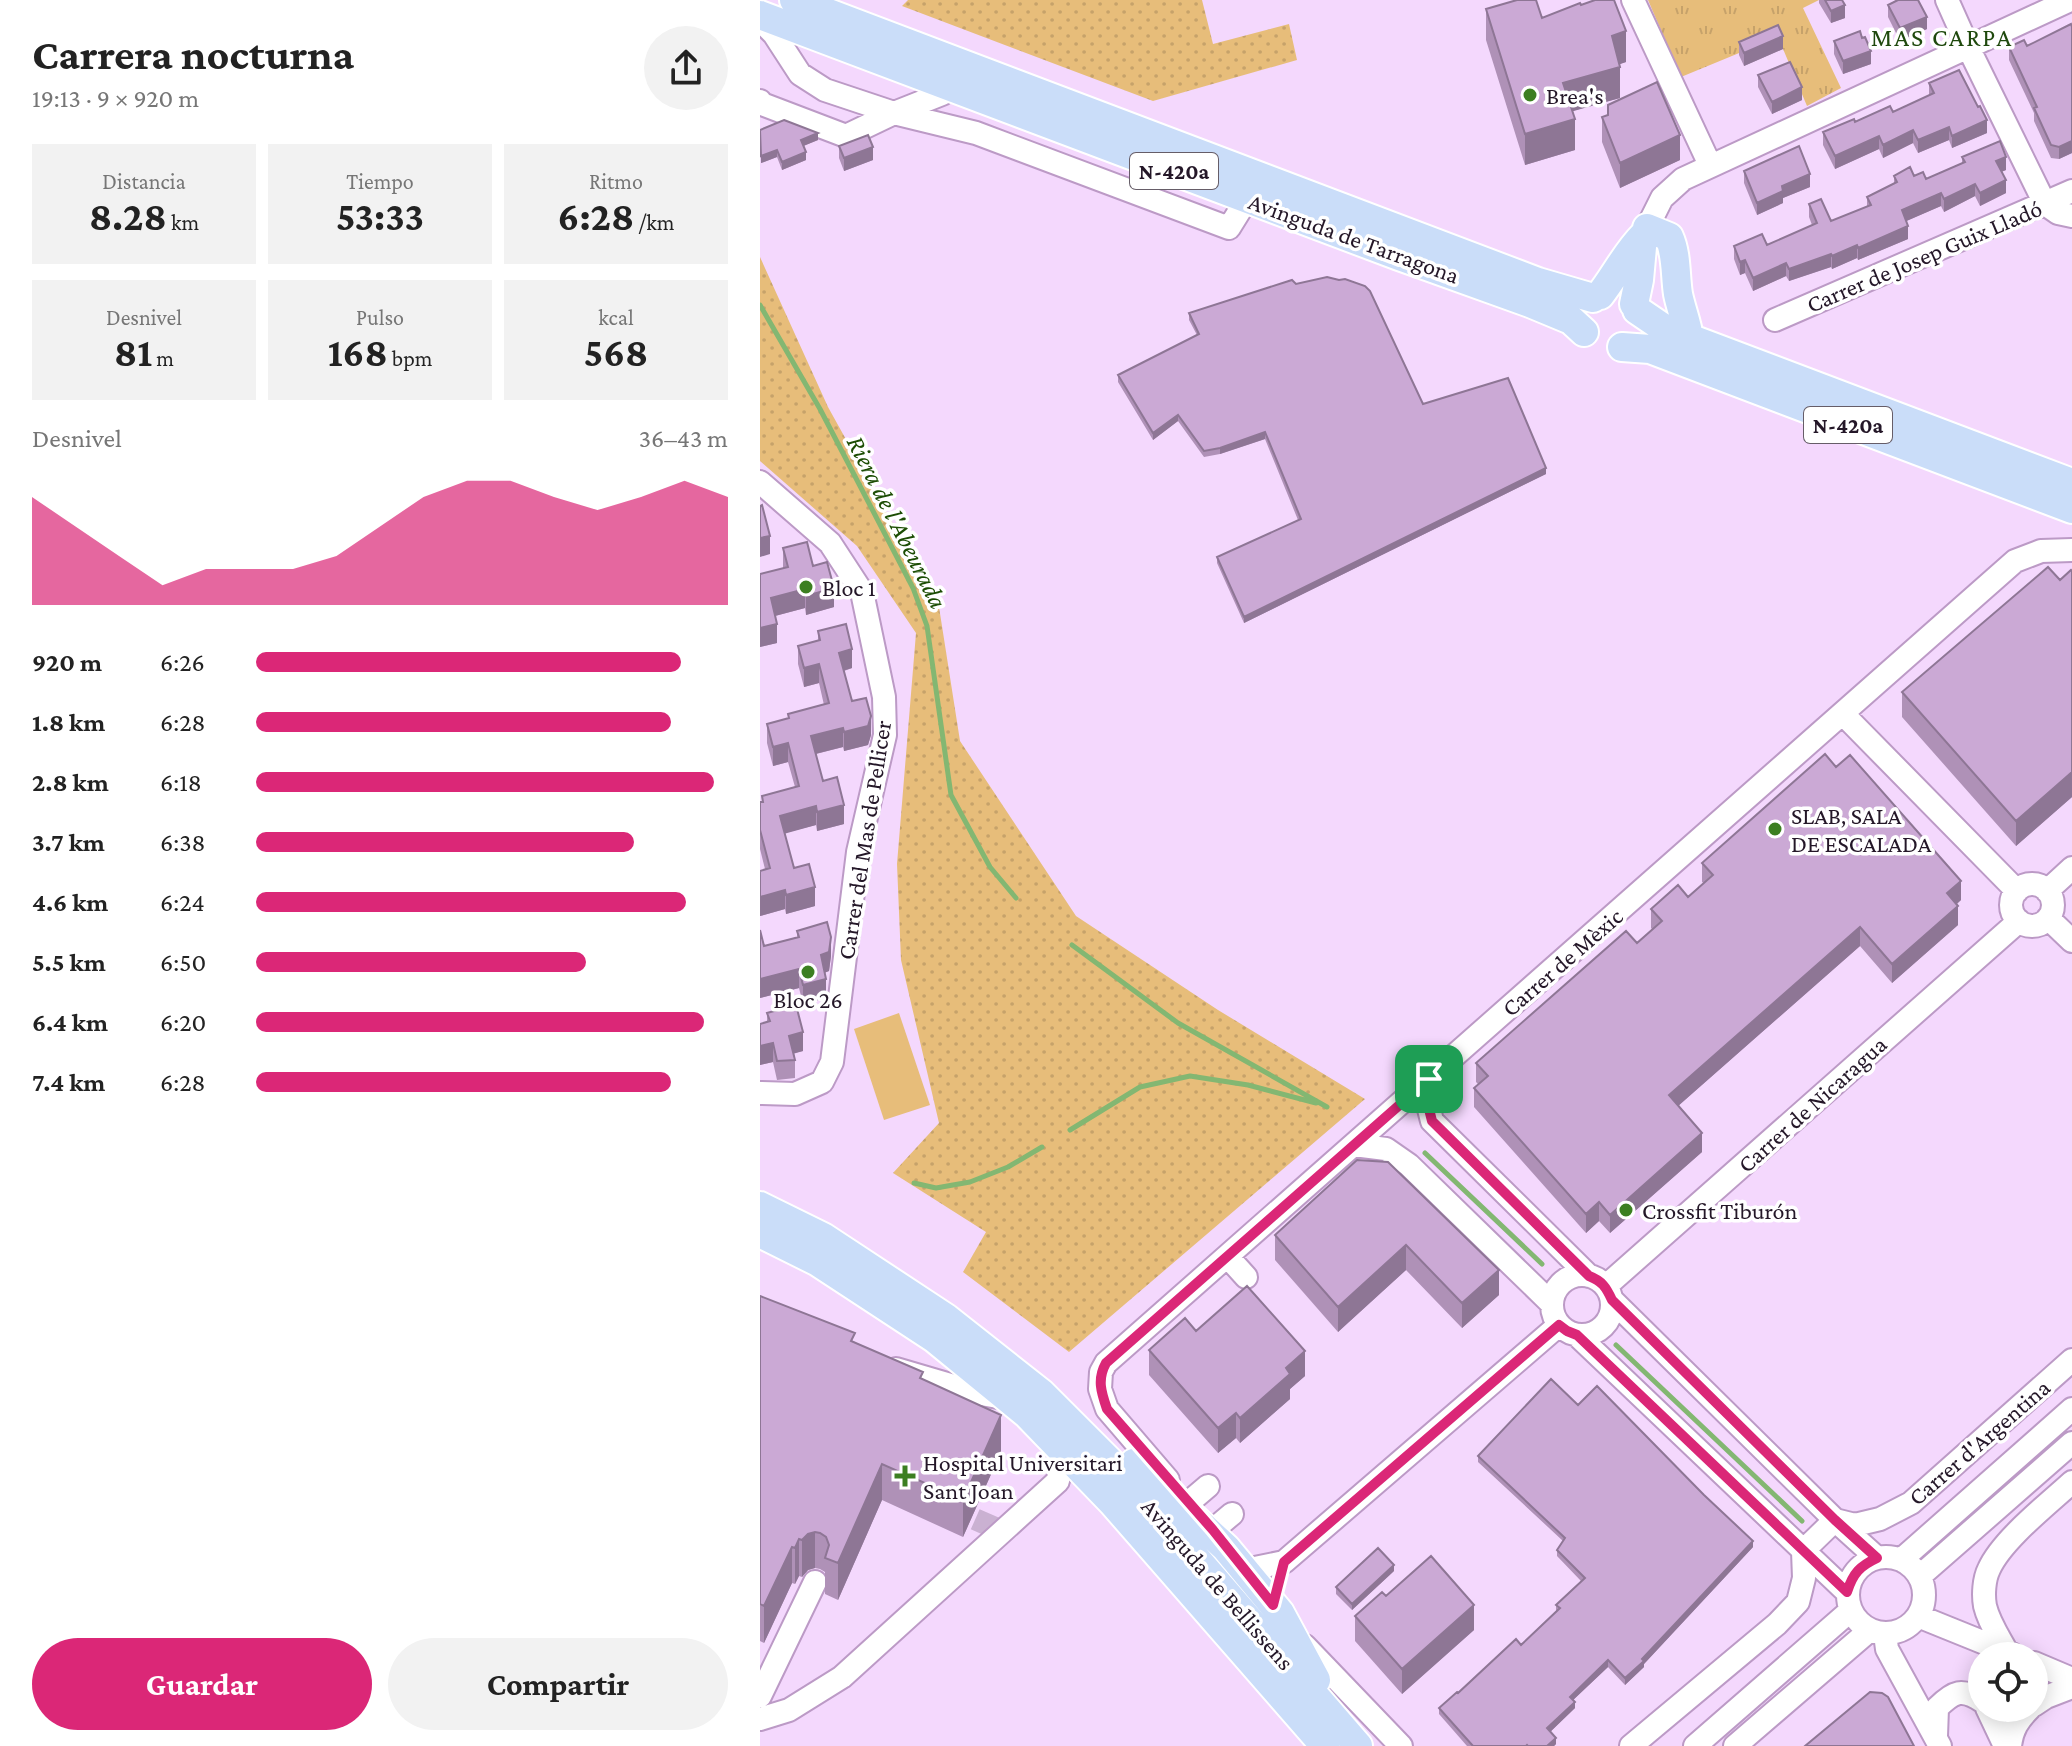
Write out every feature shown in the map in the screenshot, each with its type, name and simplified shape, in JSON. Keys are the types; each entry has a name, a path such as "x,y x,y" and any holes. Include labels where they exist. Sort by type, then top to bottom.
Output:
{"main road":[{"name":"Avinguda de Tarragona","path":"794,0 1538,282 1596,297"},
{"name":"Avinguda de Tarragona","path":"760,17 1530,303 1571,320 1584,332"},
{"path":"1584,332 1583,314 1587,305 1613,278 1645,232"},
{"path":"1622,347 1634,338 1638,329 1635,307 1645,232"},
{"path":"1645,232 1669,237 1673,247 1678,295 1689,338"},
{"name":"N-420a","path":"1596,297 1612,292 1618,294 1662,327 2072,483"},
{"name":"N-420a","path":"1584,332 1592,343 1600,347 1609,350 1622,347 1650,349 2072,509"},
{"name":"Avinguda de Bellissens","path":"760,1206 823,1237 946,1318 1041,1393 1131,1483 1360,1746"},
{"name":"Avinguda de Bellissens","path":"760,1233 818,1262 934,1338 1009,1399 1113,1503 1325,1746"},
{"path":"946,1318 1069,1405 1219,1539 1273,1605 1318,1684 1360,1746"}],"street":[{"path":"1633,0 1710,165"},
{"path":"1947,0 2045,204 2058,213 2072,216"},
{"path":"1645,232 1662,198 1683,179 2070,0"},
{"path":"760,17 800,74 825,90 894,113 976,133 1229,228 1247,199"},
{"path":"760,101 846,136 942,94 949,87"},
{"name":"Carrer de Josep Guix Lladó","path":"1775,320 2072,191"},
{"name":"Carrer del Mas de Pellicer","path":"760,482 830,543 862,592 884,697 885,735 858,852 832,1062 822,1082 795,1094 760,1093"},
{"name":"Carrer de Mèxic","path":"1188,1503 1107,1409 1100,1389 1101,1372 1106,1363 2015,561 2041,551 2072,550"},
{"path":"1843,714 2017,891"},
{"path":"2047,891 2072,868"},
{"path":"2036,885 2047,891 2053,906 2045,921 2032,926 2019,921 2012,913 2013,897 2017,891 2036,885"},
{"path":"2048,918 2072,941"},
{"name":"Carrer de Nicaragua","path":"1602,1287 2019,921"},
{"path":"1429,1079 1428,1105 1432,1121 1877,1558"},
{"path":"1354,1145 1386,1149 1409,1165 1563,1321 1803,1551 1849,1601 1858,1622 1878,1632 1899,1631 1911,1624 1923,1607 1925,1596 1920,1576 1912,1566 1885,1556 1863,1564 1852,1576 1849,1601 1695,1746"},
{"path":"1228,1257 1246,1277"},
{"path":"1578,1275 1602,1287 1612,1312 1603,1327 1594,1333 1563,1321 1554,1294 1561,1284 1578,1275"},
{"path":"1245,1570 1284,1562 1404,1448 1563,1321"},
{"path":"869,1360 981,1394 1009,1399"},
{"name":"Carrer d'Argentina","path":"1835,1520 1855,1525 1880,1519 1911,1503 2072,1360"},
{"name":"Carrer d'Argentina","path":"1901,1560 2072,1409"},
{"path":"1920,1576 2072,1443"},
{"path":"760,1719 789,1710 842,1677 1058,1481 1062,1449"},
{"path":"2004,1642 1990,1620 1985,1603 1987,1571 2032,1518 2072,1482"},
{"path":"1208,1486 1188,1503 1219,1539 1232,1514"},
{"path":"1945,1554 2032,1518"},
{"path":"1631,1746 1777,1624 1798,1602 1804,1578 1803,1551 1835,1520"},
{"path":"1273,1605 1284,1562"},
{"path":"760,1696 815,1582"},
{"path":"1918,1616 1982,1642"},
{"path":"1290,1631 1401,1746"},
{"path":"1878,1632 1938,1741"},
{"path":"1735,1746 1878,1632"},
{"path":"2048,1669 2072,1679"},
{"path":"2048,1696 2072,1687"},
{"path":"1938,1741 1937,1708 1954,1694 1968,1694"},
{"path":"1995,1722 2008,1746"},
{"path":"2008,1746 2017,1722"}],"green space":[{"path":"908,0 1202,0 1213,44 1289,24 1297,60 1153,101 902,6"},
{"path":"1648,0 1819,0 1803,8 1841,88 1807,106 1778,37 1681,77"},
{"path":"760,257 828,407 939,607 960,741 1076,916 1218,1010 1365,1099 1069,1352 963,1272 986,1232 893,1173 939,1123 901,960 897,864 916,633 857,546 760,461"},
{"path":"899,1013 930,1105 884,1120 854,1029"}],"building":[{"path":"1517,0 1536,0 1542,18 1580,3 1614,0 1626,31 1612,36 1620,67 1563,83 1575,119 1525,134 1486,9"},
{"path":"1825,0 1842,0 1845,5 1831,11"},
{"path":"1898,0 1918,0 1927,17 1900,28 1888,5"},
{"path":"2071,24 2072,141 2059,147 2051,145 2009,47 2024,40 2027,46"},
{"path":"1778,25 1783,36 1744,53 1739,42"},
{"path":"1860,31 1871,51 1843,61 1834,41"},
{"path":"1790,62 1802,87 1772,102 1758,75"},
{"path":"1959,70 1987,120 1952,136 1949,127 1918,140 1913,130 1883,145 1879,136 1835,156 1823,132 1890,106 1893,112 1934,93 1929,83"},
{"path":"1657,82 1680,135 1620,163 1602,117 1608,115 1608,105"},
{"path":"784,120 818,133 801,140 806,152 782,162 777,150 761,156 760,130"},
{"path":"868,135 873,147 844,158 839,146"},
{"path":"2000,141 2006,157 1996,161 2006,180 1980,193 1975,184 1944,199 1941,193 1902,210 1908,226 1858,248 1857,245 1789,269 1786,263 1753,278 1745,260 1740,262 1734,246 1762,234 1767,245 1817,223 1809,204 1821,199 1831,221 1871,205 1867,197 1897,182 1894,176 1910,167 1914,176 1923,172 1926,179 1965,162 1962,157"},
{"path":"1799,146 1810,174 1782,186 1783,191 1757,203 1744,171"},
{"path":"1327,277 1345,279 1370,291 1423,404 1508,378 1546,468 1244,617 1217,557 1301,519 1265,432 1204,451 1178,415 1153,433 1118,375 1199,334 1189,313 1292,280 1296,284"},
{"path":"760,506 770,536 760,538"},
{"path":"807,542 813,566 827,562 834,588 806,596 805,589 771,598 777,624 760,628 760,574 788,567 783,548"},
{"path":"2048,567 2060,580 2072,571 2072,772 2016,821 1902,692"},
{"path":"846,624 852,649 839,653 852,701 866,698 871,716 868,726 811,736 823,781 837,777 844,805 817,812 816,806 780,816 794,868 809,864 815,887 786,895 785,890 760,897 760,871 770,868 760,830 762,796 799,786 788,743 773,747 767,724 789,718 788,714 829,703 819,664 804,668 798,646 820,640 818,631"},
{"path":"1825,754 1836,767 1850,755 1961,881 1947,893 1958,906 1892,964 1860,927 1669,1095 1702,1133 1610,1215 1599,1202 1586,1214 1474,1088 1488,1076 1476,1063 1626,931 1637,943 1662,921 1651,909 1678,885 1688,897 1713,875 1702,863"},
{"path":"827,922 831,937 829,952 821,955 826,979 803,985 799,969 760,979 760,930 764,946 799,937 797,931"},
{"path":"796,1005 803,1032 789,1036 795,1060 777,1061 773,1043 760,1046 760,1024 770,1021 767,1013"},
{"path":"1357,1160 1388,1162 1499,1270 1462,1303 1406,1245 1338,1307 1275,1235"},
{"path":"1247,1286 1305,1351 1286,1368 1290,1374 1240,1418 1236,1413 1218,1428 1149,1350 1185,1318 1196,1331"},
{"path":"760,1296 855,1333 851,1341 923,1372 920,1378 1001,1415 963,1500 882,1464 838,1563 825,1558 829,1545 820,1533 799,1539 795,1548 792,1547 764,1606 760,1604"},
{"path":"1551,1379 1578,1405 1597,1386 1753,1541 1625,1678 1608,1660 1570,1697 1575,1702 1547,1728 1556,1738 1547,1746 1473,1746 1439,1708 1516,1639 1521,1645 1560,1608 1556,1605 1585,1578 1557,1550 1565,1538 1478,1456"},
{"path":"1378,1548 1394,1565 1352,1604 1336,1587"},
{"path":"1431,1556 1474,1605 1402,1669 1355,1616 1382,1592 1386,1596"},
{"path":"1870,1692 1888,1697 1914,1746 1805,1746"}],"waterway":[{"name":"Riera de l'Abeurada","path":"760,305 820,409 913,588 927,626 951,795 990,867 1016,898"},
{"name":"Riera de l'Abeurada","path":"1072,945 1178,1023 1327,1107"},
{"path":"1070,1130 1140,1087 1190,1076 1248,1085 1316,1103"},
{"path":"914,1183 936,1188 970,1182 1008,1167 1042,1147"},
{"name":"Riera de l'Abeurada","path":"1425,1153 1542,1264"},
{"name":"Riera de l'Abeurada","path":"1616,1345 1802,1521"}],"tunnel":[{"path":"945,1506 1002,1531"}],"place":[{"name":"Brea's","path":"1530,95"},
{"name":"Bloc 1","path":"806,587"},
{"name":"SLAB, SALA DE ESCALADA","path":"1775,829"},
{"name":"Bloc 26","path":"808,972"},
{"name":"Crossfit Tiburón","path":"1626,1210"},
{"name":"Hospital Universitari Sant Joan","path":"905,1476"}],"district":[{"name":"MAS CARPA","path":"1942,37"}],"route":[{"path":"1429,1079 1428,1105 1432,1121 1589,1276 1606,1286 1612,1300 1877,1558 1863,1564 1852,1576 1847,1592 1577,1335 1559,1325 1284,1562 1273,1605 1213,1530 1107,1409 1100,1389 1101,1372 1106,1363 1429,1079"}]}
